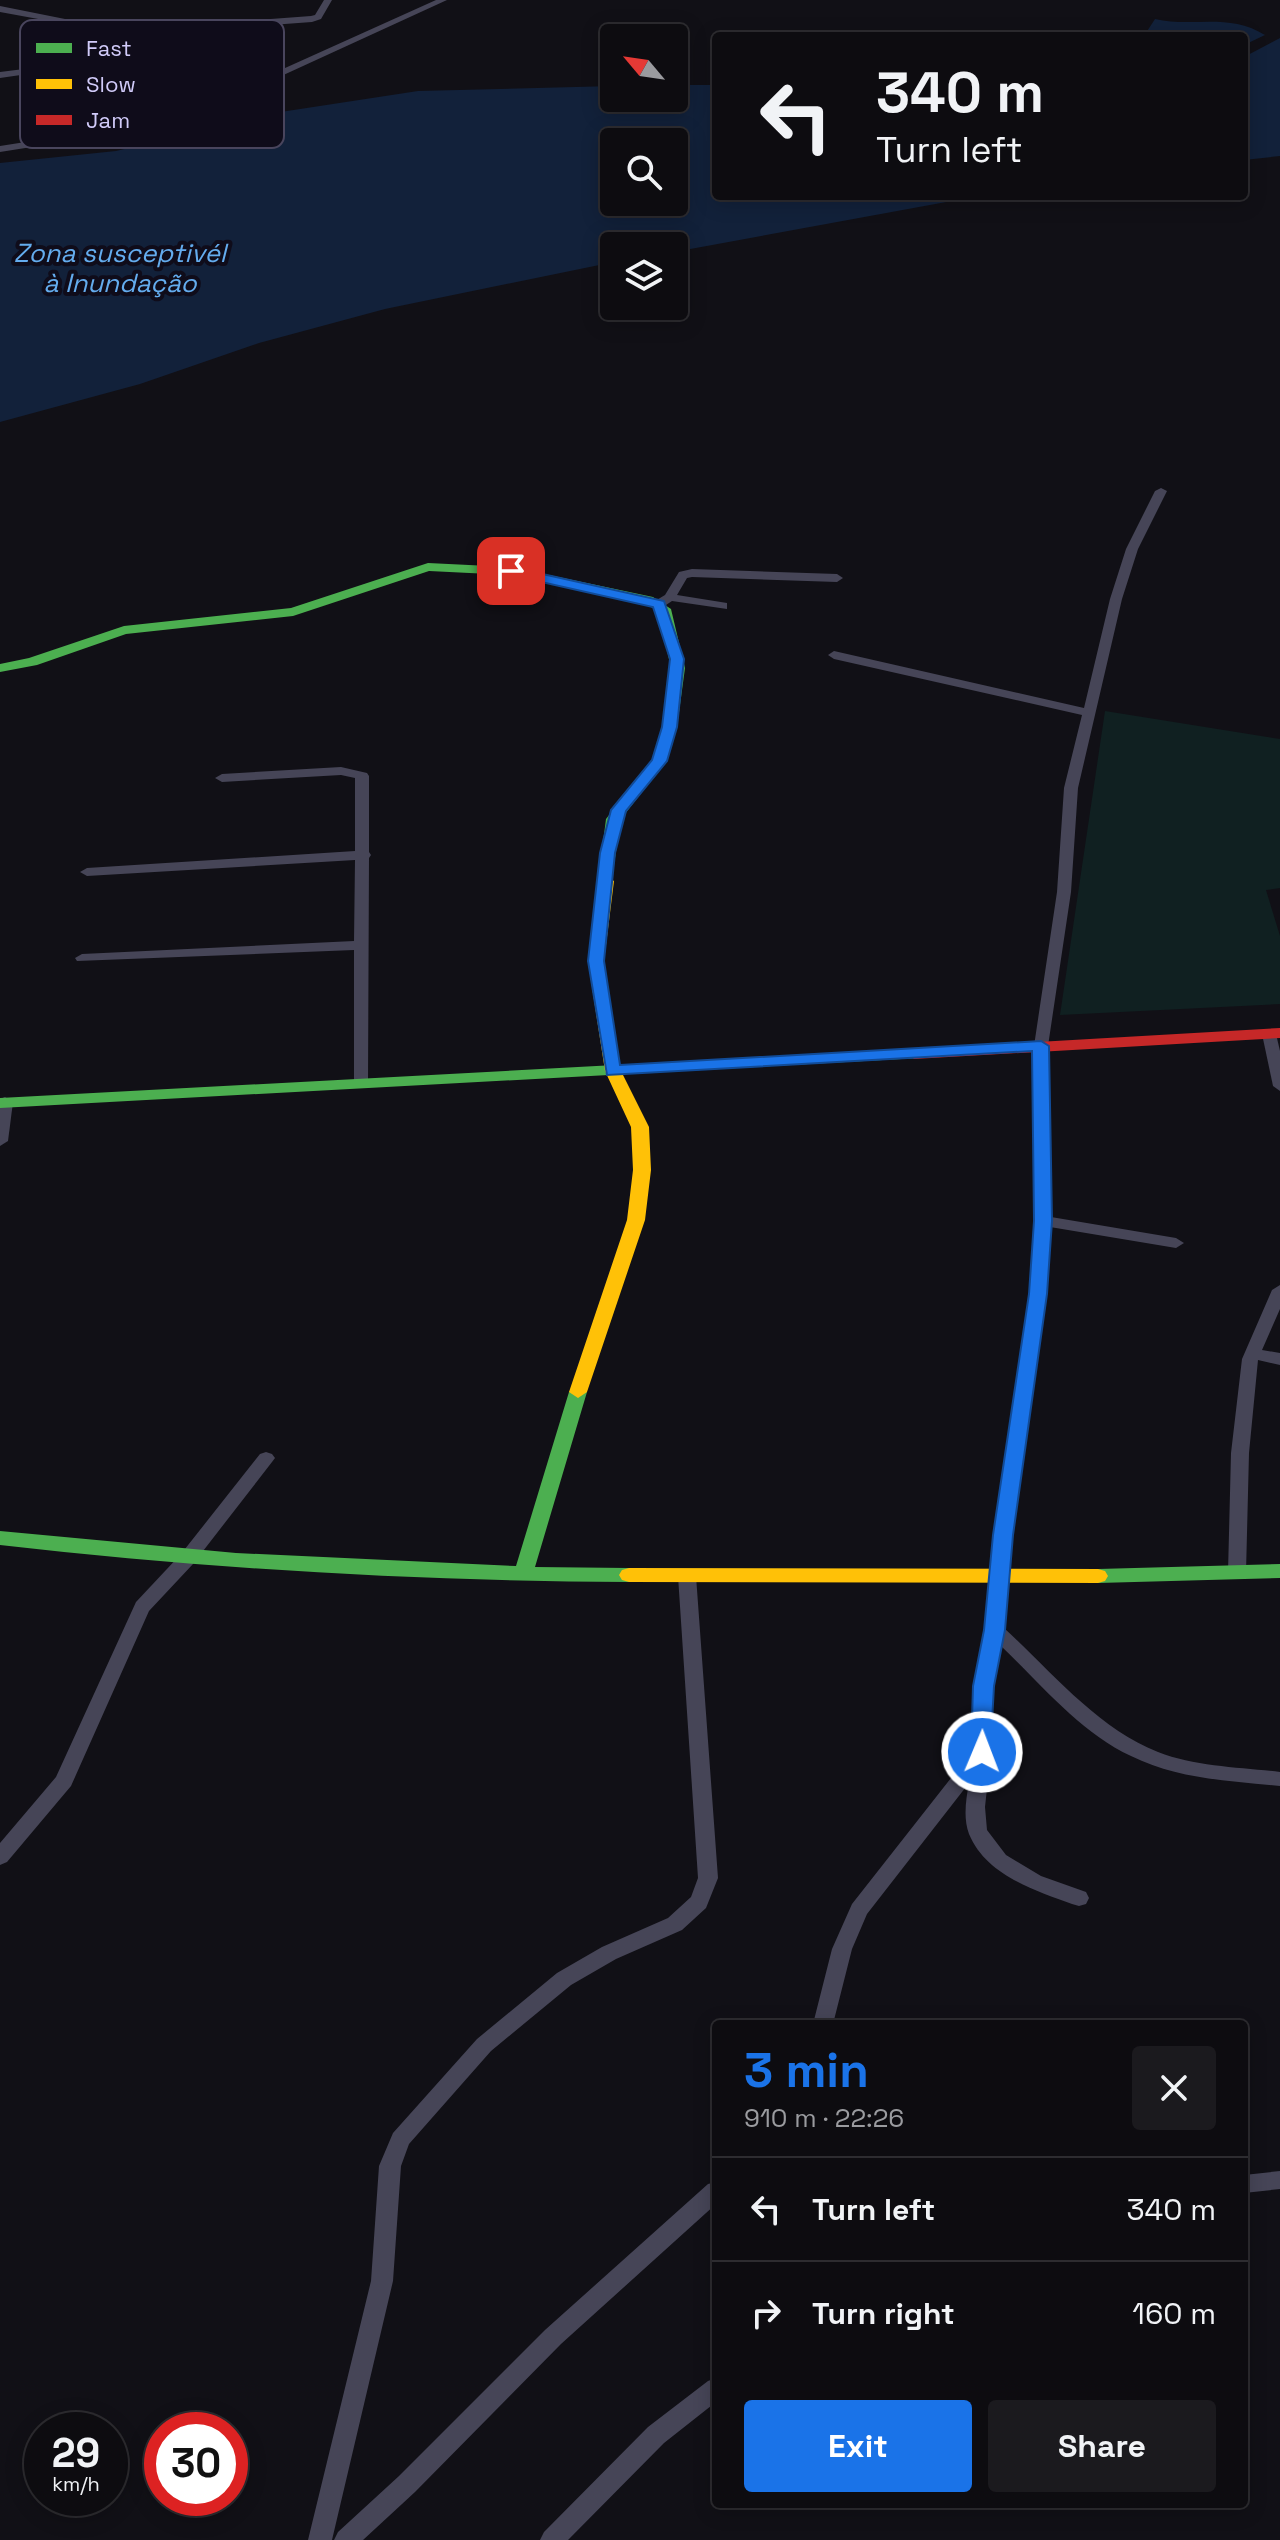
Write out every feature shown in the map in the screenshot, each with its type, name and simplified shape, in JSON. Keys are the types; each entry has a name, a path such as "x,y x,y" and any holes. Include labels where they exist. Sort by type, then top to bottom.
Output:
{"street":[{"path":"284,21 318,17 326,0"},
{"path":"284,72 443,0"},
{"path":"0,9 57,20"},
{"path":"0,75 20,72"},
{"path":"0,149 20,146"},
{"path":"1079,1898 1034,1882 999,1860 978,1832 975,1807 982,1752 983,1686 995,1630 998,1574 1036,1315 1043,1221 1041,1046 1064,892 1071,788 1124,574 1161,491"},
{"path":"0,668 41,661 104,634 124,630 272,616 308,608 428,567 511,571 665,601 723,606"},
{"path":"523,1575 558,1452 636,1220 642,1170 640,1127 613,1071 597,951 614,819 659,761 670,727 677,659 665,601 683,575 692,573 837,578"},
{"path":"834,655 1090,713"},
{"path":"222,778 341,771 362,776 361,1084"},
{"path":"87,872 364,855"},
{"path":"82,958 363,945"},
{"path":"0,1141 3,1102 1274,1034 1280,1086"},
{"path":"1043,1221 1176,1243"},
{"path":"1237,1573 1240,1453 1252,1353 1280,1290"},
{"path":"1252,1353 1280,1359"},
{"path":"0,1857 64,1781 134,1621 266,1458"},
{"path":"0,1538 187,1559 407,1572 523,1575 998,1574 1160,1577 1280,1571"},
{"path":"320,2540 382,2281 390,2166 400,2139 422,2110 484,2045 564,1979 609,1953 675,1924 699,1902 708,1878 687,1576"},
{"path":"995,1630 1103,1727 1136,1751 1182,1766 1280,1779"},
{"path":"824,2020 842,1949 859,1910 982,1752"},
{"path":"1248,2184 1280,2180"},
{"path":"346,2540 407,2484 553,2337 712,2195"},
{"path":"552,2540 656,2435 712,2391"}],"shaded area":[{"path":"1105,711 1280,739 1280,888 1266,890 1280,936 1280,1004 1060,1015"}],"water":[{"path":"1155,19 1224,22 1251,28 1265,35 1248,43 1248,32 1147,32"},
{"path":"1280,38 1280,156 1248,160 1248,55"},
{"name":"Zona susceptivél à Inundação","path":"688,85 712,85 712,200 957,200 688,249 688,232 600,232 600,265 385,309 259,343 140,384 0,422 0,163 128,148 284,148 284,111 418,91 600,86 600,112 688,112"}],"traffic: fast":[{"path":"0,668 32,662 124,630 293,612 428,567 511,571 648,600 664,609 678,668 670,727 659,761 614,819 606,881"},
{"path":"0,1103 914,1054"},
{"path":"523,1575 578,1392"},
{"path":"0,1538 314,1566 471,1573 629,1575"},
{"path":"1098,1576 1280,1571"}],"traffic: slow":[{"path":"578,1392 636,1220 642,1170 640,1127 613,1071 596,961 606,881"},
{"path":"629,1575 1098,1576"}],"traffic: jam":[{"path":"914,1054 1280,1033"}],"route":[{"path":"511,571 659,604 664,609 677,659 670,727 659,761 614,819 608,853 596,961 613,1071 1041,1046 1043,1221 1038,1294 998,1574 995,1630 983,1686 982,1752"}]}
